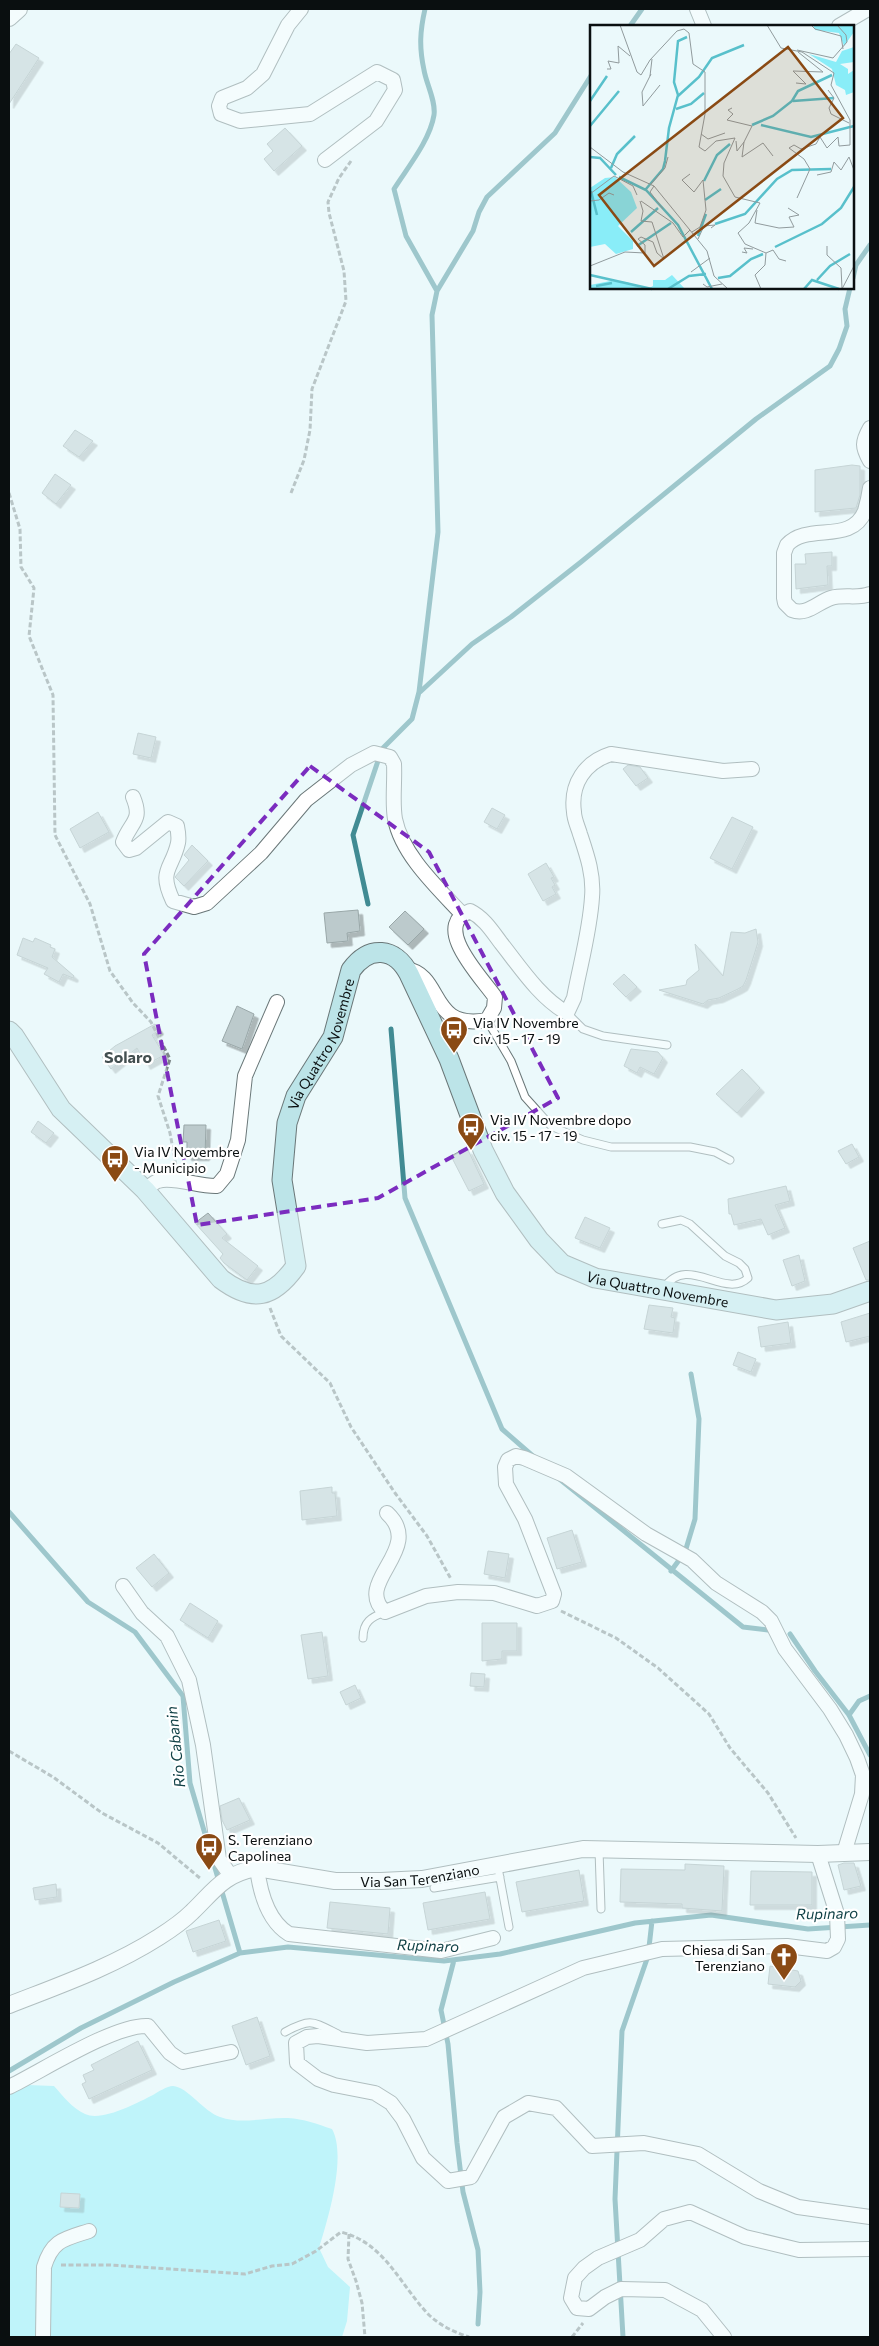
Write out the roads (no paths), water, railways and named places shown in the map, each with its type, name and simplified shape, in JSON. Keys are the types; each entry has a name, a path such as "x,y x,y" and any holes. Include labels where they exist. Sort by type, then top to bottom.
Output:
{"main road":[{"name":"Via Quattro Novembre","path":"145,1190 221,1279 236,1290 255,1295 264,1294 284,1283 296,1266 282,1180 284,1141 296,1096 333,1037 351,970 357,962 371,954 387,953 396,957 406,969 449,1059 483,1150 504,1192 539,1240 562,1264 595,1278 776,1310 834,1304 870,1290"},
{"path":"9,1031 61,1109 145,1190"}],"street":[{"path":"9,18 19,9"},
{"path":"301,9 288,25 263,74 247,88 222,98 219,106 221,114 240,121 310,114 377,72 393,80 395,90 376,121 325,160"},
{"path":"697,9 704,25"},
{"path":"841,25 868,9"},
{"path":"870,428 862,442 864,451 870,461"},
{"path":"870,488 864,512 854,525 838,532 799,535 787,545 784,561 785,603 796,612 806,611 832,598 870,594"},
{"path":"133,797 139,811 136,821 127,832 123,842 130,850 136,848 168,822 177,826 178,842 167,868 168,888 173,901 194,907 207,903 228,886 262,853 306,800 351,765 374,753 390,757 394,764 395,819 401,835 427,876 462,914"},
{"path":"406,969 415,970 423,976 444,1010 461,1021 487,1020 494,1008 495,997 466,958 454,932 458,919 462,914 470,911 480,916 519,966 546,996 567,1013 574,998 592,896 591,872 574,812 575,790 585,770 598,758 611,754 723,770 752,769"},
{"path":"145,1190 158,1181 192,1182 205,1186 217,1186 227,1174 238,1140 245,1076 277,1002"},
{"path":"387,1514 393,1519 399,1533 398,1549 380,1580 375,1594 379,1606 385,1612 426,1596 458,1592 494,1592 537,1606 552,1601 554,1594 525,1519 506,1484 505,1468 508,1460 516,1456 566,1476 646,1534 692,1560 716,1583 762,1612 771,1621 785,1648 830,1709 846,1735 860,1767 863,1776 862,1794 844,1854"},
{"path":"123,1586 142,1613 167,1636 189,1680 203,1745 219,1859 231,1876"},
{"name":"Via San Terenziano","path":"9,2005 102,1969 157,1938 190,1914 213,1889 231,1876 244,1870 257,1868 335,1881 381,1881 498,1871 583,1849 818,1854 870,1852"},
{"path":"818,1854 837,1914 838,1939 834,1947 827,1951 787,1946 662,1949 583,1968 426,2039 367,2043 318,2036 306,2037 296,2044 296,2063 318,2079 334,2085 375,2093 392,2103 403,2119 423,2158 448,2181 471,2178 504,2117 528,2103 556,2108 592,2146 644,2143 698,2154 759,2191 798,2207 870,2217"},
{"path":"257,1868 259,1888 268,1907 278,1926 289,1934 441,1950 493,1938"},
{"path":"9,2086 109,2035 137,2025 148,2026 170,2053 183,2062 231,2052"},
{"path":"724,2337 702,2310 666,2290 621,2289 605,2297 589,2309 577,2308 571,2298 575,2278 584,2268 598,2258 640,2240 664,2219 690,2212 745,2237 799,2250 870,2249"},
{"path":"43,2337 44,2268 47,2257 60,2240 89,2231"}],"lane":[{"path":"567,1013 583,1029 603,1036 667,1044"},
{"path":"487,1020 511,1061 525,1096 550,1126 583,1140 611,1147 690,1147 715,1152 730,1160"},
{"path":"662,1224 681,1220 690,1224 725,1256 739,1263 745,1269 748,1278 735,1285 687,1274 675,1276 662,1290"},
{"path":"364,1638 366,1623 373,1616 385,1612"},
{"path":"599,1850 601,1909"},
{"path":"434,1888 498,1871 509,1927"},
{"path":"285,2032 305,2021 314,2023 349,2040"}],"waterway":[{"path":"368,904 353,835 382,749 412,719 419,692 438,532 432,315 437,291 406,236 394,189 423,144 434,115 434,104 421,54 421,32 425,9"},
{"path":"631,25 642,9"},
{"path":"437,291 473,231 479,212 487,197 555,133 590,77"},
{"path":"854,274 856,265 870,245"},
{"path":"420,692 472,644 511,617 581,562 756,419 830,366 839,349 847,326 845,309 850,289"},
{"path":"391,1029 405,1198 502,1429 534,1457"},
{"path":"671,1571 685,1552 695,1519 699,1419 691,1374"},
{"path":"557,1477 743,1627 768,1630"},
{"name":"Rio Cabanin","path":"9,1512 88,1602 135,1632 183,1696 190,1783 240,1953"},
{"path":"790,1634 815,1671 849,1715 870,1755"},
{"path":"849,1715 859,1701 870,1696"},
{"name":"Rupinaro","path":"9,2071 81,2028 174,1982 240,1953 288,1947 444,1961 500,1954 635,1923 711,1915 808,1929 870,1925"},
{"path":"623,2337 615,2199 622,2031 648,1956 652,1921"},
{"path":"454,1960 441,2010 448,2044 463,2192 478,2250 480,2292 478,2324"}],"place":[{"name":"Via IV Novembre civ. 15 - 17 - 19","path":"454,1054"},
{"name":"Via IV Novembre dopo civ. 15 - 17 - 19","path":"471,1151"},
{"name":"Via IV Novembre - Municipio","path":"115,1183"},
{"name":"S. Terenziano Capolinea","path":"209,1871"},
{"name":"Chiesa di San Terenziano","path":"784,1981"}],"district":[{"name":"Solaro","path":"128,1056"}]}
